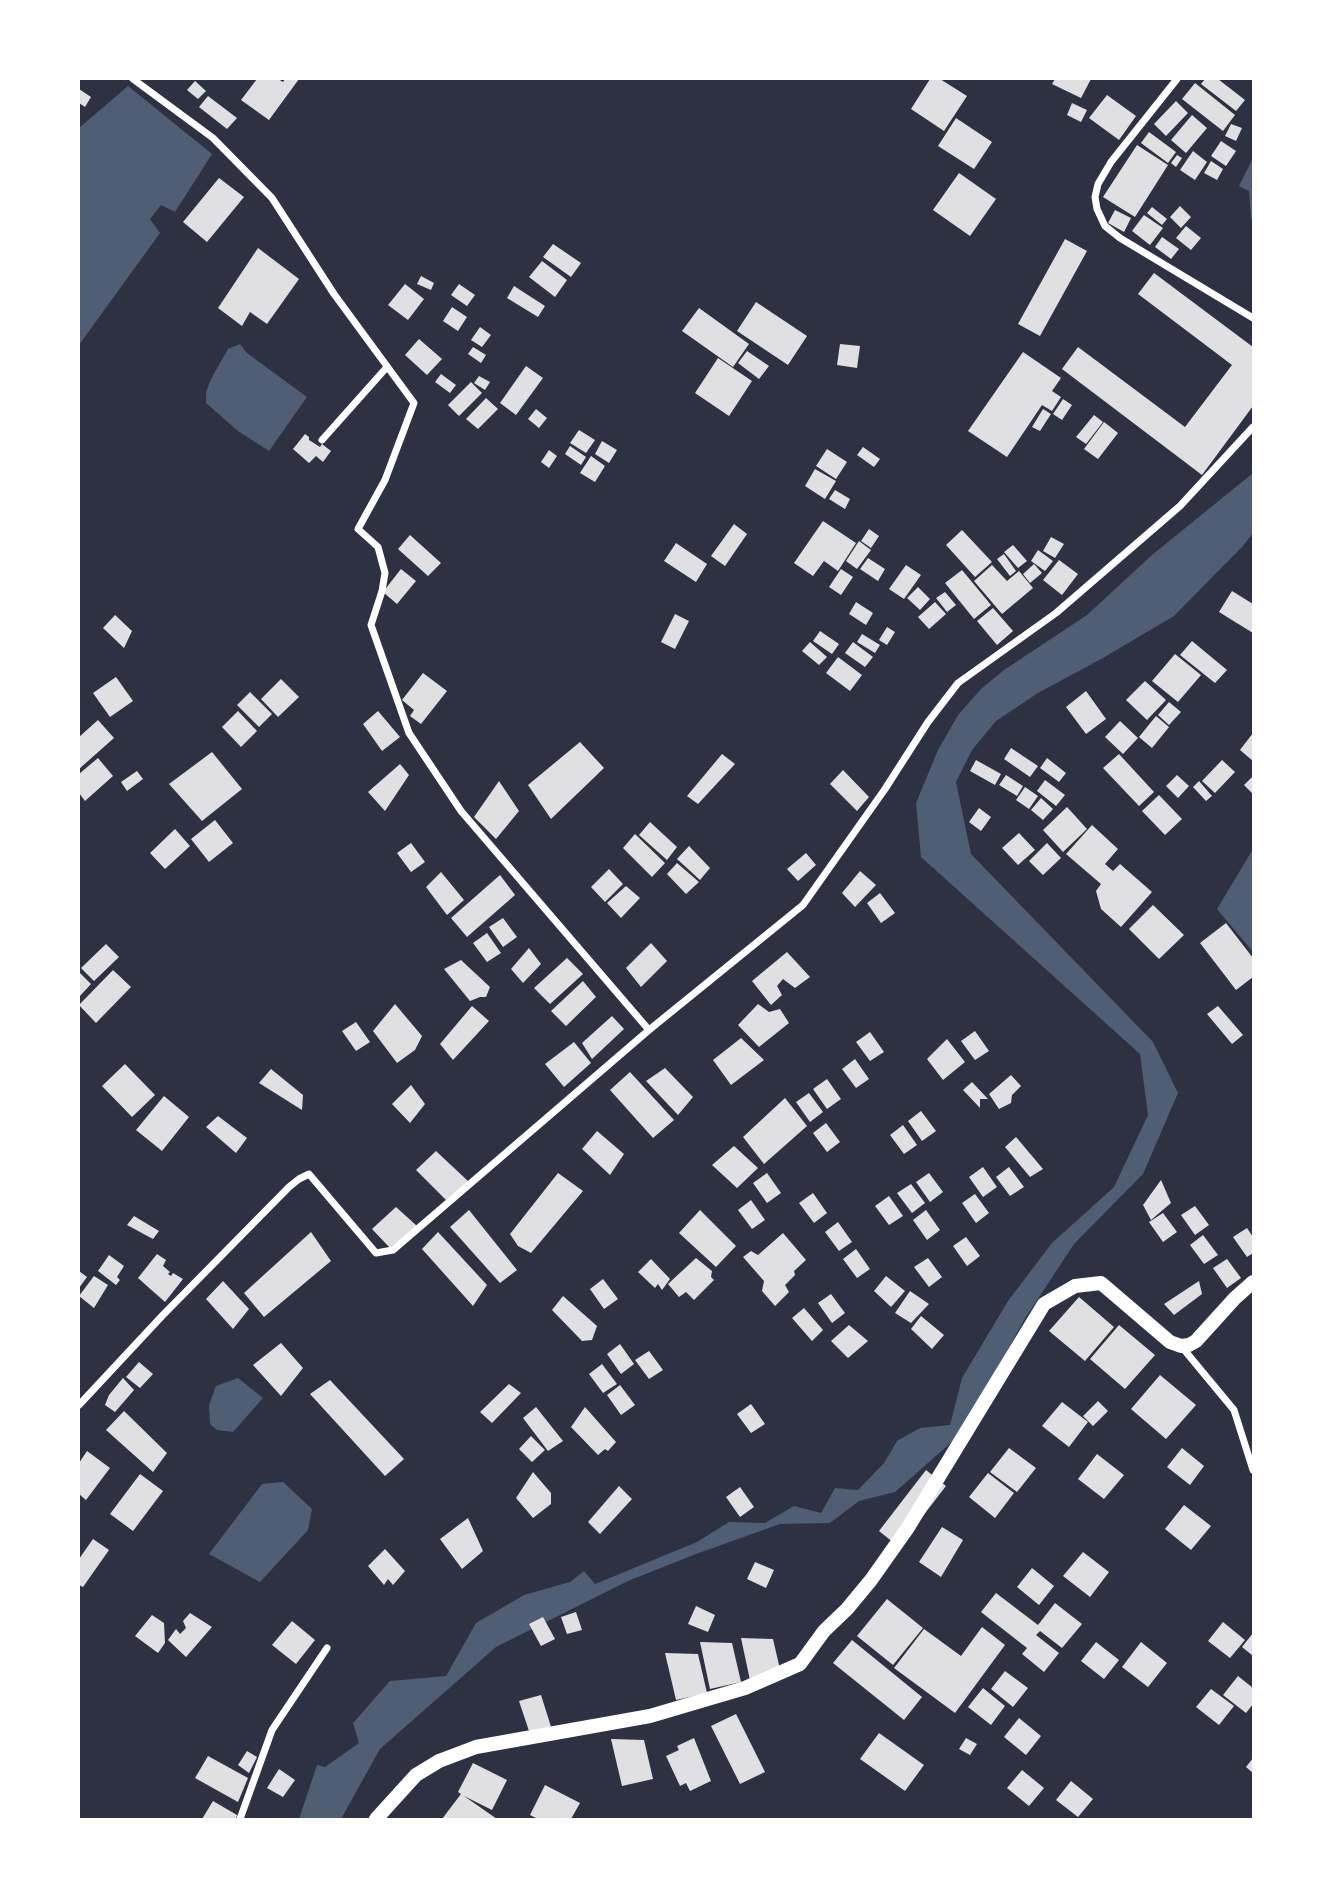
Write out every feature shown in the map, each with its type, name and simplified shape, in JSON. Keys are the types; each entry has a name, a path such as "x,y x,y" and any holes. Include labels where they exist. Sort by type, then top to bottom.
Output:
{"main road":[{"path":"376,1819 416,1776 439,1761 476,1747 650,1716 745,1688 800,1664 824,1631 871,1580 907,1529 1044,1304 1075,1286 1101,1283 1170,1342 1181,1346 1196,1341 1253,1282"}],"street":[{"path":"133,79 213,138 272,198 334,294 414,403 385,480 358,529 378,547 385,573 383,591 371,625 409,733 461,811 649,1030"},
{"path":"1177,79 1111,162 1098,184 1095,197 1097,209 1105,226 1119,238 1253,318"},
{"path":"322,440 387,368"},
{"path":"79,1405 289,1187 309,1174 376,1253 393,1250 649,1030 803,905 885,789 928,722 958,684 1056,613 1180,506 1253,428"},
{"path":"1181,1346 1234,1410 1253,1470"},
{"path":"240,1819 272,1730 327,1648"}],"water":[{"path":"128,86 212,154 175,212 161,205 150,219 160,233 79,345 79,128"},
{"path":"1253,158 1253,220 1249,191 1239,186"},
{"path":"240,344 247,353 307,397 269,451 238,431 206,403 206,392 211,379 228,349"},
{"path":"1253,473 1253,533 1242,547 1174,616 1038,693 996,721 972,750 956,782 971,854 1153,1042 1178,1093 1143,1174 1074,1244 1024,1320 962,1433 895,1492 859,1501 830,1523 780,1524 696,1554 628,1581 496,1647 380,1749 341,1819 299,1819 317,1765 325,1767 359,1743 353,1723 390,1681 446,1676 476,1623 524,1595 570,1582 584,1571 595,1584 697,1542 729,1522 765,1523 794,1506 821,1513 835,1488 858,1490 884,1463 897,1441 920,1428 950,1425 962,1378 1008,1301 1052,1243 1114,1187 1148,1115 1140,1054 921,857 916,803 938,750 958,715 981,689 1004,670 1087,615 1152,555"},
{"path":"1253,849 1253,952 1217,909"},
{"path":"238,1378 263,1398 233,1432 217,1430 210,1424 209,1405 216,1386"},
{"path":"283,1482 312,1509 308,1530 260,1582 209,1554 262,1484"}],"building":[{"path":"257,79 278,79 283,82 285,79 299,79 269,120 241,100"},
{"path":"930,79 940,79 967,96 944,131 911,109"},
{"path":"1055,79 1091,79 1081,98 1052,84"},
{"path":"1205,79 1218,79 1245,100 1236,111 1201,84"},
{"path":"195,81 206,91 198,99 187,90"},
{"path":"1195,83 1235,115 1223,131 1182,99"},
{"path":"79,89 91,97 85,107 79,103"},
{"path":"1107,95 1136,116 1119,140 1089,118"},
{"path":"208,96 237,118 227,129 199,107"},
{"path":"1176,101 1188,113 1166,136 1154,124"},
{"path":"1072,103 1087,110 1081,122 1067,115"},
{"path":"1192,115 1207,128 1186,153 1171,140"},
{"path":"956,118 992,142 974,169 938,146"},
{"path":"1231,124 1242,128 1236,141 1225,136"},
{"path":"1149,132 1176,152 1168,163 1141,143"},
{"path":"1221,141 1236,151 1226,166 1211,156"},
{"path":"1137,145 1168,165 1135,217 1103,197"},
{"path":"1193,151 1207,162 1195,180 1180,170"},
{"path":"1177,155 1182,158 1176,167 1171,163"},
{"path":"1211,161 1223,169 1217,180 1204,173"},
{"path":"959,173 996,199 970,236 933,210"},
{"path":"219,178 244,197 207,242 183,222"},
{"path":"1180,206 1191,217 1181,228 1170,217"},
{"path":"1152,207 1167,219 1162,225 1147,213"},
{"path":"1115,210 1131,218 1124,232 1108,223"},
{"path":"1144,215 1163,228 1150,245 1132,231"},
{"path":"1186,226 1201,238 1191,250 1176,238"},
{"path":"1162,237 1179,249 1171,259 1155,247"},
{"path":"1065,239 1087,251 1040,336 1018,324"},
{"path":"553,244 581,263 571,277 543,257"},
{"path":"258,248 299,279 267,324 250,312 242,326 218,308"},
{"path":"542,261 567,280 555,297 529,277"},
{"path":"1154,273 1253,347 1253,406 1202,475 1062,369 1078,347 1185,427 1232,365 1138,294"},
{"path":"421,276 434,283 431,290 417,284"},
{"path":"405,284 424,299 408,320 388,305"},
{"path":"459,284 475,295 467,306 451,295"},
{"path":"514,286 545,306 538,317 507,298"},
{"path":"756,302 807,336 788,365 737,331"},
{"path":"452,307 467,317 458,331 443,321"},
{"path":"699,308 749,344 733,367 682,331"},
{"path":"480,327 491,335 482,347 471,340"},
{"path":"419,339 442,359 427,375 405,355"},
{"path":"840,344 860,346 857,368 837,365"},
{"path":"473,347 486,355 481,363 468,354"},
{"path":"747,351 769,366 759,379 738,363"},
{"path":"1023,352 1061,378 1052,391 1061,397 1052,411 1042,405 1007,457 968,431"},
{"path":"718,358 752,381 729,416 695,393"},
{"path":"526,366 543,378 516,415 500,403"},
{"path":"441,374 456,385 450,393 435,382"},
{"path":"479,376 490,382 485,390 474,383"},
{"path":"471,382 482,393 459,416 448,405"},
{"path":"486,398 498,409 478,429 466,419"},
{"path":"1063,399 1072,405 1062,420 1053,414"},
{"path":"536,409 547,418 539,428 528,419"},
{"path":"1043,409 1051,414 1040,431 1032,427"},
{"path":"1094,415 1103,422 1086,444 1076,437"},
{"path":"1104,422 1118,433 1098,459 1084,449"},
{"path":"579,430 595,440 586,453 570,443"},
{"path":"305,434 309,440 320,447 322,444 331,451 323,462 316,456 309,463 293,449"},
{"path":"602,441 617,450 609,463 595,454"},
{"path":"570,446 586,457 581,465 565,454"},
{"path":"863,447 880,459 874,467 857,455"},
{"path":"827,449 847,462 836,479 816,466"},
{"path":"549,450 557,456 549,468 541,462"},
{"path":"591,456 605,466 595,482 580,473"},
{"path":"815,469 836,481 825,499 805,486"},
{"path":"835,490 850,499 845,509 829,499"},
{"path":"823,521 856,543 838,571 824,561 813,576 794,563"},
{"path":"734,524 747,534 725,566 711,556"},
{"path":"869,529 879,536 871,548 861,541"},
{"path":"962,530 992,562 975,577 946,545"},
{"path":"410,535 441,563 428,576 398,549"},
{"path":"1051,537 1064,544 1055,558 1043,551"},
{"path":"859,541 871,550 857,569 846,561"},
{"path":"676,543 707,564 696,582 664,561"},
{"path":"1013,545 1027,561 1018,568 1004,552"},
{"path":"1038,550 1053,561 1045,571 1031,561"},
{"path":"1004,554 1016,571 1010,576 997,559"},
{"path":"868,558 885,569 878,581 860,569"},
{"path":"1059,560 1078,574 1062,595 1043,580"},
{"path":"1034,564 1042,573 1030,583 1023,574"},
{"path":"906,565 921,575 904,599 889,589"},
{"path":"992,565 1007,581 1019,571 1033,588 1002,614 974,581"},
{"path":"401,569 416,581 397,604 383,592"},
{"path":"841,569 853,577 841,595 829,587"},
{"path":"962,570 991,605 974,619 945,583"},
{"path":"918,587 930,599 920,610 907,598"},
{"path":"1232,591 1253,604 1253,633 1219,612"},
{"path":"945,592 956,605 947,612 936,598"},
{"path":"856,602 873,613 866,625 849,614"},
{"path":"935,602 946,614 929,629 918,617"},
{"path":"993,608 1013,631 997,645 977,621"},
{"path":"675,614 689,621 675,649 661,642"},
{"path":"115,615 132,631 124,648 103,628"},
{"path":"887,627 895,632 887,645 879,640"},
{"path":"820,631 839,644 832,654 813,641"},
{"path":"862,634 880,645 875,653 857,642"},
{"path":"1192,641 1227,670 1215,683 1180,655"},
{"path":"810,642 827,657 819,665 802,651"},
{"path":"853,642 873,657 865,667 845,653"},
{"path":"1175,654 1201,675 1178,702 1152,681"},
{"path":"838,657 862,675 850,691 826,673"},
{"path":"423,673 447,691 421,724 410,716 414,710 402,700"},
{"path":"116,677 133,701 110,717 93,693"},
{"path":"281,679 299,697 278,717 261,699"},
{"path":"1145,681 1166,700 1147,720 1126,700"},
{"path":"1086,691 1106,719 1086,734 1066,707"},
{"path":"250,692 272,714 259,727 237,705"},
{"path":"1169,702 1181,712 1169,725 1158,715"},
{"path":"238,711 257,731 241,747 222,727"},
{"path":"378,711 400,737 382,751 363,724"},
{"path":"1156,716 1169,727 1152,748 1139,737"},
{"path":"98,720 114,738 79,769 79,737"},
{"path":"1120,721 1138,738 1123,754 1105,737"},
{"path":"1253,733 1253,761 1240,750"},
{"path":"580,742 604,768 551,819 528,785"},
{"path":"1011,748 1038,766 1030,777 1004,759"},
{"path":"212,752 242,789 202,821 169,784"},
{"path":"722,754 735,764 698,804 687,796"},
{"path":"1119,754 1154,792 1139,806 1103,768"},
{"path":"98,758 113,776 85,801 79,793 79,774"},
{"path":"1047,758 1066,773 1059,782 1040,768"},
{"path":"976,760 1001,774 995,785 970,771"},
{"path":"1222,760 1235,772 1215,793 1202,781"},
{"path":"400,764 409,775 385,811 368,792"},
{"path":"843,770 869,797 857,811 830,784"},
{"path":"137,771 143,779 127,791 121,782"},
{"path":"1006,775 1023,786 1017,796 999,785"},
{"path":"1177,775 1189,786 1178,798 1166,786"},
{"path":"1253,776 1253,794 1244,785"},
{"path":"1045,780 1065,795 1056,806 1037,791"},
{"path":"499,781 519,811 496,839 474,817"},
{"path":"1199,781 1212,796 1206,801 1193,787"},
{"path":"1025,787 1038,796 1029,809 1016,800"},
{"path":"1159,795 1182,819 1165,835 1142,811"},
{"path":"1041,798 1053,809 1043,820 1031,810"},
{"path":"1067,807 1087,829 1063,852 1043,830"},
{"path":"979,808 991,817 981,831 969,822"},
{"path":"215,820 233,843 209,862 191,839"},
{"path":"650,822 677,847 667,860 639,835"},
{"path":"1092,825 1118,849 1105,864 1113,871 1120,864 1152,892 1121,927 1101,909 1096,891 1101,884 1066,854"},
{"path":"175,829 190,846 165,869 150,853"},
{"path":"1019,833 1035,850 1018,865 1002,848"},
{"path":"635,834 665,863 652,877 623,848"},
{"path":"411,843 425,862 411,872 397,853"},
{"path":"1047,843 1061,858 1043,875 1029,861"},
{"path":"689,846 710,868 700,880 677,859"},
{"path":"806,853 816,865 798,881 787,869"},
{"path":"677,863 699,882 686,894 667,874"},
{"path":"609,869 623,884 605,902 591,887"},
{"path":"860,871 876,885 855,907 842,893"},
{"path":"441,872 464,900 447,915 426,887"},
{"path":"500,875 515,895 467,937 451,918"},
{"path":"626,886 640,898 621,918 607,903"},
{"path":"880,893 895,913 881,923 867,903"},
{"path":"1153,905 1184,935 1159,959 1129,929"},
{"path":"503,918 517,937 503,947 489,927"},
{"path":"1226,923 1253,958 1253,977 1236,990 1200,943"},
{"path":"487,933 501,953 487,962 473,943"},
{"path":"651,943 667,961 641,987 626,968"},
{"path":"106,944 119,957 94,981 81,968"},
{"path":"529,948 541,964 523,983 511,969"},
{"path":"787,952 810,977 795,988 783,979 777,986 782,995 771,1005 752,981"},
{"path":"567,958 583,974 550,1004 534,988"},
{"path":"461,960 490,987 486,997 470,1001 444,969"},
{"path":"113,970 131,987 96,1023 79,1005"},
{"path":"79,972 91,984 79,997"},
{"path":"583,981 596,997 566,1026 551,1011"},
{"path":"395,1004 422,1036 415,1050 397,1063 373,1031"},
{"path":"758,1004 769,1012 780,1009 789,1023 759,1047 738,1025"},
{"path":"472,1006 489,1021 453,1060 440,1044"},
{"path":"1218,1006 1243,1035 1232,1044 1207,1014"},
{"path":"612,1016 624,1029 592,1059 582,1043"},
{"path":"356,1022 370,1042 356,1051 342,1031"},
{"path":"975,1031 989,1051 975,1060 961,1041"},
{"path":"870,1032 884,1052 870,1061 856,1042"},
{"path":"741,1038 764,1060 731,1085 713,1060"},
{"path":"947,1039 965,1062 943,1080 927,1059"},
{"path":"574,1042 591,1063 564,1087 545,1064"},
{"path":"855,1059 869,1079 856,1088 842,1069"},
{"path":"125,1064 155,1095 132,1117 102,1086"},
{"path":"665,1068 693,1097 678,1115 646,1081"},
{"path":"271,1069 303,1095 302,1110 259,1083"},
{"path":"630,1072 674,1120 653,1138 610,1090"},
{"path":"1011,1075 1021,1086 1012,1095 1011,1103 999,1109 989,1094"},
{"path":"827,1079 841,1099 827,1109 813,1089"},
{"path":"972,1082 988,1099 980,1099 980,1108 963,1090"},
{"path":"411,1085 425,1104 410,1123 392,1104"},
{"path":"809,1093 823,1112 810,1122 796,1102"},
{"path":"164,1096 189,1117 162,1151 136,1130"},
{"path":"785,1098 807,1126 764,1164 743,1137"},
{"path":"921,1111 936,1131 922,1141 908,1121"},
{"path":"218,1116 247,1138 236,1153 206,1127"},
{"path":"826,1123 840,1142 827,1152 813,1133"},
{"path":"903,1125 917,1145 904,1154 890,1135"},
{"path":"597,1131 624,1154 610,1175 582,1149"},
{"path":"1016,1137 1043,1169 1030,1177 1005,1147"},
{"path":"734,1146 758,1168 737,1188 712,1165"},
{"path":"436,1151 469,1182 446,1200 416,1170"},
{"path":"983,1167 997,1187 983,1197 969,1177"},
{"path":"1009,1167 1024,1187 1010,1196 996,1177"},
{"path":"558,1173 583,1191 531,1253 518,1246 510,1234"},
{"path":"767,1173 781,1193 767,1203 753,1183"},
{"path":"929,1173 943,1192 930,1202 916,1182"},
{"path":"1161,1180 1171,1203 1151,1220 1143,1205"},
{"path":"911,1184 925,1203 912,1213 897,1193"},
{"path":"813,1193 827,1213 814,1223 799,1203"},
{"path":"975,1194 989,1213 976,1223 962,1203"},
{"path":"889,1196 903,1216 889,1225 875,1206"},
{"path":"751,1200 765,1220 752,1229 738,1210"},
{"path":"1195,1206 1209,1225 1195,1235 1181,1215"},
{"path":"396,1207 417,1226 390,1248 372,1229"},
{"path":"469,1210 517,1270 500,1283 450,1227"},
{"path":"700,1210 736,1246 716,1267 679,1233"},
{"path":"926,1210 940,1230 927,1240 913,1220"},
{"path":"1163,1213 1177,1232 1163,1242 1149,1222"},
{"path":"134,1216 159,1231 153,1239 127,1225"},
{"path":"838,1222 852,1242 839,1251 825,1232"},
{"path":"1247,1228 1253,1237 1253,1253 1247,1257 1233,1237"},
{"path":"311,1232 331,1261 264,1317 244,1293"},
{"path":"438,1232 487,1285 473,1306 422,1249"},
{"path":"783,1233 806,1260 794,1271 795,1275 785,1285 789,1292 775,1306 762,1291 764,1281 743,1257 751,1251 758,1255"},
{"path":"1203,1235 1218,1255 1204,1264 1190,1245"},
{"path":"966,1237 980,1256 967,1266 953,1246"},
{"path":"856,1249 870,1269 857,1278 843,1259"},
{"path":"157,1254 166,1260 163,1266 170,1272 168,1274 171,1276 173,1273 183,1279 165,1302 138,1278"},
{"path":"109,1255 124,1266 117,1277 120,1280 116,1285 98,1271"},
{"path":"696,1258 712,1271 711,1277 714,1280 694,1300 686,1292 679,1297 668,1284"},
{"path":"928,1258 942,1277 929,1287 914,1267"},
{"path":"651,1259 670,1279 662,1290 658,1284 655,1288 638,1272"},
{"path":"1227,1259 1241,1278 1227,1288 1213,1268"},
{"path":"79,1271 87,1277 79,1288"},
{"path":"94,1276 108,1285 94,1308 79,1296"},
{"path":"886,1276 905,1291 891,1307 874,1291"},
{"path":"603,1279 618,1299 604,1309 590,1289"},
{"path":"223,1281 249,1309 233,1329 206,1299"},
{"path":"1199,1281 1202,1294 1174,1315 1164,1304"},
{"path":"910,1291 929,1304 911,1323 895,1313"},
{"path":"831,1294 845,1313 832,1323 818,1303"},
{"path":"563,1296 597,1326 592,1340 582,1341 552,1310"},
{"path":"1079,1297 1114,1327 1085,1361 1049,1331"},
{"path":"804,1308 823,1330 812,1341 792,1318"},
{"path":"921,1316 944,1335 932,1349 911,1329"},
{"path":"849,1325 868,1341 848,1358 831,1341"},
{"path":"1119,1325 1155,1355 1125,1389 1090,1359"},
{"path":"281,1343 303,1368 281,1396 253,1365"},
{"path":"620,1344 634,1364 621,1374 607,1354"},
{"path":"649,1351 663,1370 649,1379 635,1360"},
{"path":"139,1362 153,1374 140,1388 126,1377"},
{"path":"602,1364 617,1384 603,1393 589,1374"},
{"path":"1160,1375 1196,1405 1166,1439 1131,1409"},
{"path":"123,1378 134,1390 115,1412 105,1405 109,1395"},
{"path":"330,1380 404,1459 385,1476 310,1394"},
{"path":"509,1384 521,1393 492,1423 480,1412"},
{"path":"620,1385 635,1405 621,1415 607,1395"},
{"path":"1098,1401 1108,1411 1093,1426 1083,1416"},
{"path":"1062,1402 1088,1422 1069,1447 1042,1426"},
{"path":"751,1404 765,1424 751,1433 737,1414"},
{"path":"536,1407 563,1441 548,1451 523,1418"},
{"path":"585,1407 616,1442 608,1451 605,1449 598,1455 571,1427"},
{"path":"124,1411 167,1453 153,1472 106,1430"},
{"path":"531,1436 545,1450 532,1462 519,1449"},
{"path":"1009,1448 1036,1468 1017,1492 990,1472"},
{"path":"1182,1448 1204,1466 1190,1485 1167,1467"},
{"path":"87,1451 110,1468 86,1500 79,1494 79,1463"},
{"path":"1097,1454 1124,1475 1104,1499 1078,1479"},
{"path":"926,1470 946,1486 899,1547 879,1531"},
{"path":"533,1472 551,1493 551,1504 533,1518 516,1498"},
{"path":"988,1473 1014,1493 995,1518 969,1497"},
{"path":"140,1474 163,1491 133,1531 110,1514"},
{"path":"619,1486 632,1499 600,1534 588,1522"},
{"path":"740,1487 754,1507 740,1517 726,1497"},
{"path":"1184,1505 1211,1526 1191,1550 1165,1529"},
{"path":"468,1518 483,1551 462,1569 440,1539"},
{"path":"942,1527 963,1540 941,1577 919,1562"},
{"path":"93,1539 109,1550 83,1587 79,1585 79,1559"},
{"path":"385,1549 405,1571 393,1585 388,1579 384,1585 368,1566"},
{"path":"1083,1552 1109,1572 1090,1597 1063,1576"},
{"path":"755,1562 774,1570 766,1588 747,1579"},
{"path":"1032,1568 1054,1586 1039,1605 1017,1587"},
{"path":"996,1593 1038,1625 1055,1603 1082,1624 1062,1648 1040,1631 1036,1635 1059,1653 1044,1672 1022,1654 1027,1648 981,1612"},
{"path":"887,1599 923,1628 893,1665 857,1636"},
{"path":"696,1606 715,1615 708,1632 688,1624"},
{"path":"576,1612 582,1630 567,1634 561,1617"},
{"path":"190,1613 212,1627 186,1657 168,1640 176,1629 180,1634 186,1628 183,1621"},
{"path":"152,1615 164,1623 165,1643 158,1653 135,1636"},
{"path":"543,1617 555,1639 541,1646 529,1624"},
{"path":"292,1621 315,1640 296,1664 272,1645"},
{"path":"1223,1622 1245,1640 1230,1658 1208,1641"},
{"path":"982,1627 1005,1645 955,1713 894,1668 924,1629 961,1656"},
{"path":"1253,1633 1253,1656 1242,1647"},
{"path":"741,1638 773,1639 782,1678 751,1685"},
{"path":"852,1640 922,1697 904,1720 833,1663"},
{"path":"700,1642 732,1643 741,1682 710,1689"},
{"path":"1096,1642 1119,1660 1104,1679 1081,1661"},
{"path":"1141,1642 1167,1663 1148,1687 1122,1667"},
{"path":"665,1653 698,1654 707,1693 676,1700"},
{"path":"1005,1671 1028,1688 1013,1707 991,1689"},
{"path":"1238,1676 1253,1688 1253,1704 1246,1713 1223,1695"},
{"path":"983,1688 1005,1706 991,1725 968,1707"},
{"path":"1211,1689 1234,1706 1219,1725 1196,1707"},
{"path":"541,1695 553,1733 532,1740 519,1701"},
{"path":"736,1714 765,1772 740,1784 711,1726"},
{"path":"1019,1718 1041,1736 1026,1755 1004,1737"},
{"path":"879,1733 924,1765 905,1791 860,1759"},
{"path":"694,1738 711,1781 690,1791 686,1783 680,1786 666,1756 679,1750 677,1746"},
{"path":"966,1738 977,1744 970,1755 959,1749"},
{"path":"611,1739 644,1740 653,1779 622,1786"},
{"path":"247,1751 257,1757 249,1773 238,1765"},
{"path":"208,1756 248,1778 238,1802 195,1778"},
{"path":"1253,1758 1253,1773 1246,1767"},
{"path":"473,1763 507,1780 492,1810 464,1796 497,1819 442,1819 461,1794 458,1792"},
{"path":"279,1769 295,1780 283,1797 267,1788"},
{"path":"1022,1770 1044,1788 1029,1806 1007,1788"},
{"path":"1071,1781 1093,1799 1078,1817 1056,1800"},
{"path":"545,1785 580,1803 571,1819 538,1819 530,1815"},
{"path":"213,1801 237,1815 236,1819 202,1819"}]}
